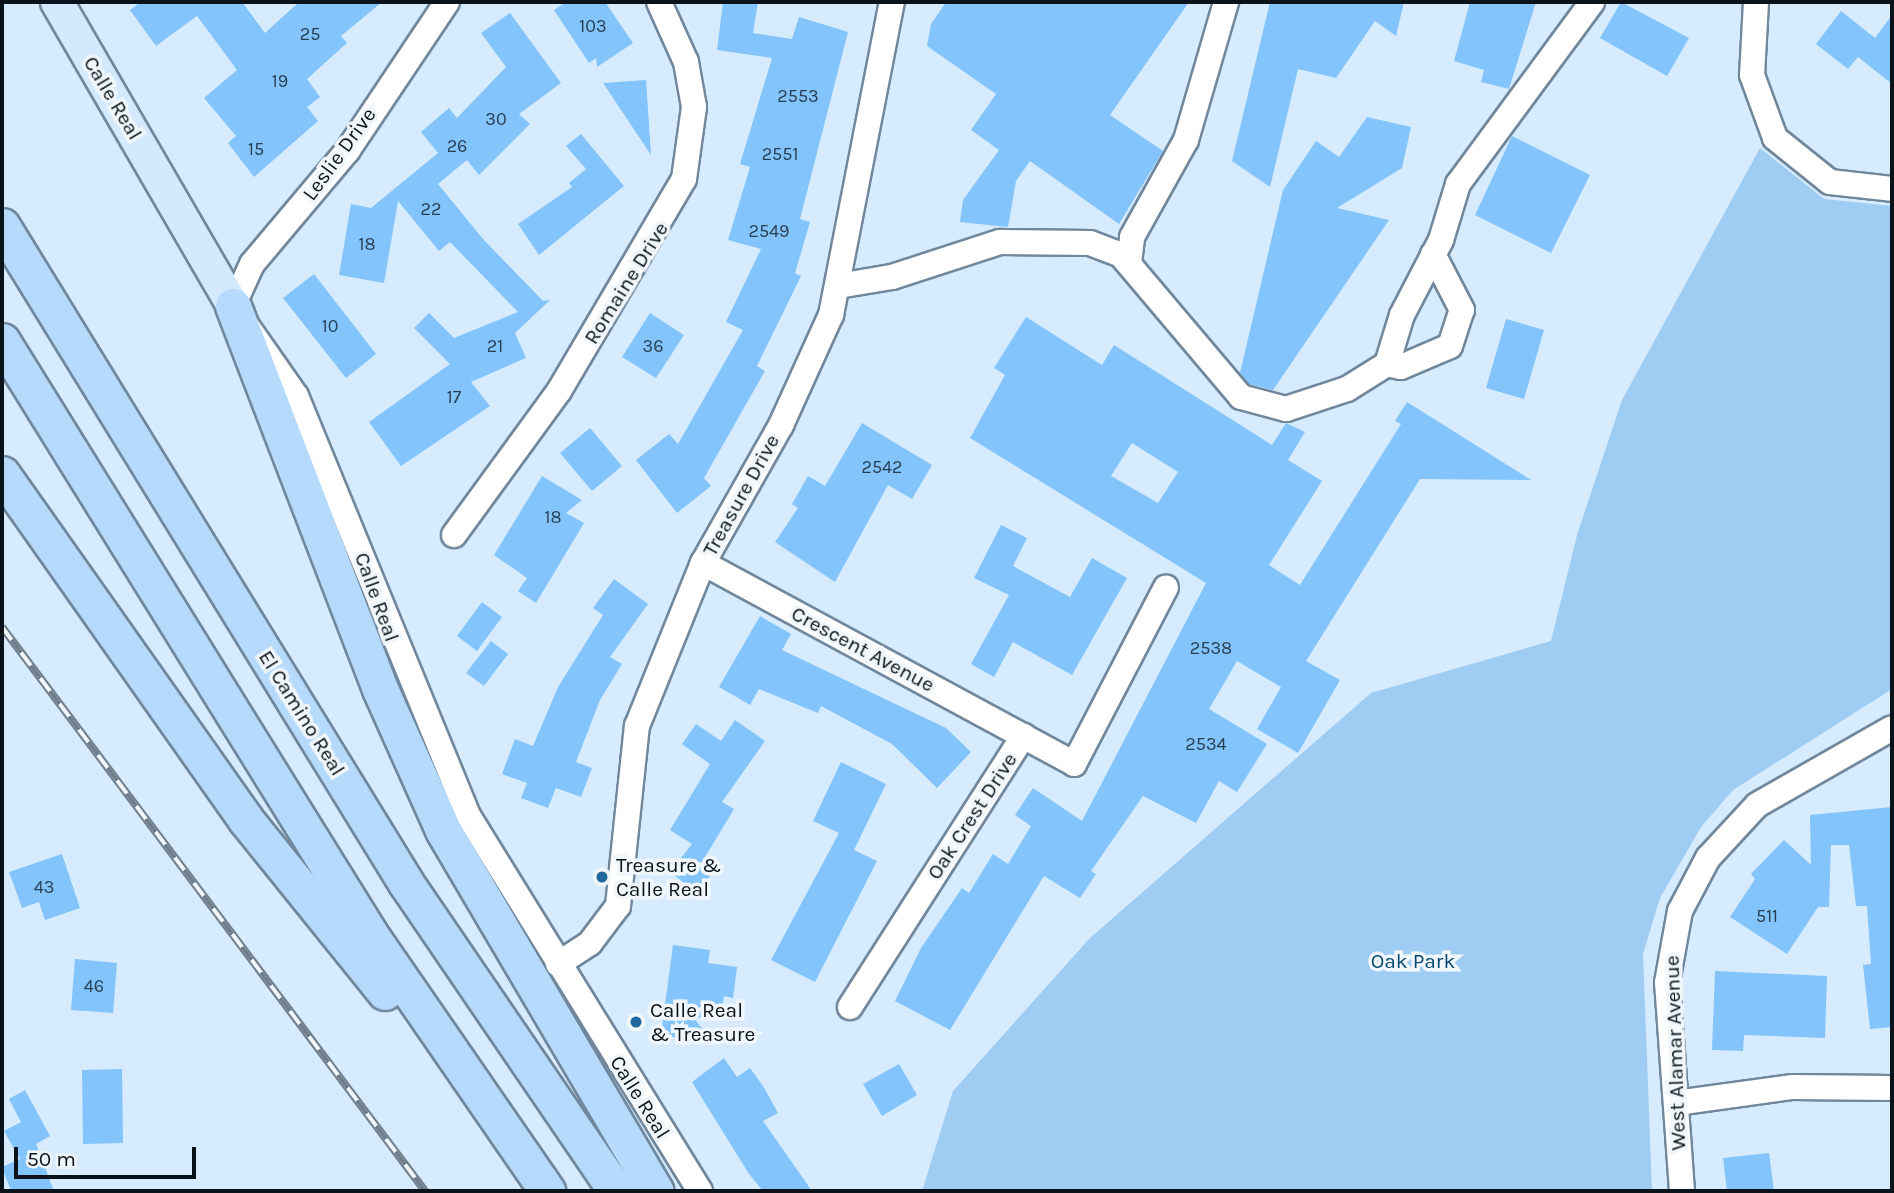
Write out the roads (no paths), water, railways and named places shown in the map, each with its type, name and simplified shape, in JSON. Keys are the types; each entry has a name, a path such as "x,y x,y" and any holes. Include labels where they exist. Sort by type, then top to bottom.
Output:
{"highway":[{"name":"El Camino Real","path":"2,226 406,883 616,1191"},
{"path":"233,306 380,689 443,830 656,1191"},
{"path":"2,341 370,934 547,1191"},
{"path":"2,474 246,820 540,1191"}],"main road":[{"name":"Calle Real","path":"63,4 233,306"}],"street":[{"name":"Leslie Drive","path":"233,306 252,264 348,150 447,2"},
{"name":"Treasure Drive","path":"558,964 590,943 618,906 637,726 703,563 781,425 821,341 838,286 892,2"},
{"path":"1129,263 1132,237 1186,140 1226,2"},
{"path":"1387,364 1402,315 1433,254 1458,184 1591,2"},
{"path":"1756,2 1752,75 1775,138 1830,182 1892,189"},
{"name":"Romaine Drive","path":"454,536 559,391 684,179 694,107 686,62 667,6"},
{"path":"838,286 892,277 1000,242 1090,243 1129,263 1225,383 1255,402 1297,406 1347,389 1387,364 1401,366 1431,354 1460,332 1462,310 1433,254"},
{"name":"Calle Real","path":"233,306 296,396 436,747 469,817 700,1191"},
{"name":"Crescent Avenue","path":"703,563 1023,736"},
{"name":"Oak Crest Drive","path":"850,1007 1023,736 1074,764 1166,587"},
{"name":"West Alamar Avenue","path":"1682,1191 1670,945 1708,859 1768,797 1892,728"},
{"path":"1676,1103 1793,1087 1892,1088"}],"railway":[{"path":"2,627 425,1191"}],"place":[{"name":"Treasure & Calle Real","path":"602,877"},
{"name":"Calle Real & Treasure","path":"636,1022"}],"park label":[{"name":"Oak Park","path":"1413,961"}]}
